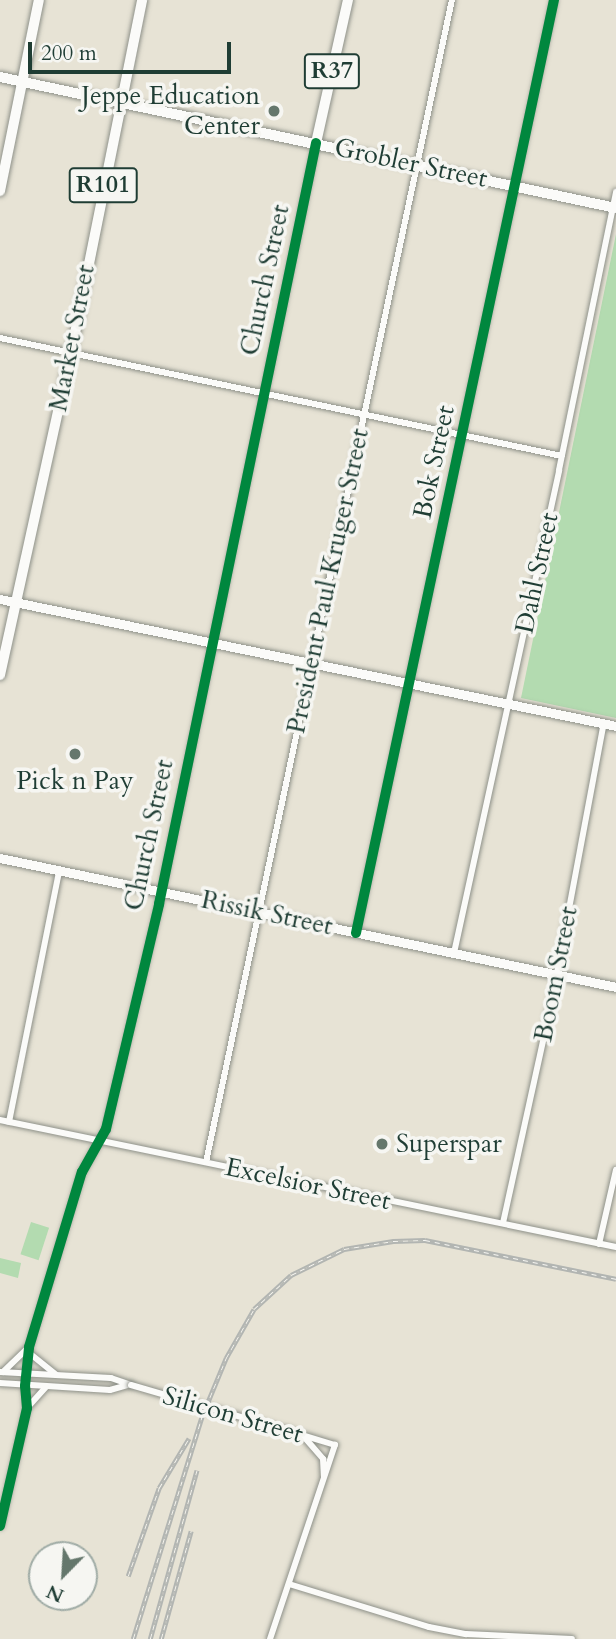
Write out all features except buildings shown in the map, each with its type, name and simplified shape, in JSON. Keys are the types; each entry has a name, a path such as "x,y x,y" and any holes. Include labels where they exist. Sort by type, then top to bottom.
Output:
{"main road":[{"path":"0,191 39,0"},
{"name":"Market Street","path":"0,675 71,353 142,0"},
{"name":"Church Street","path":"316,143 348,0"},
{"name":"Grobler Street","path":"0,78 614,207"},
{"path":"0,599 212,645 312,662 616,726"},
{"name":"Rissik Street","path":"0,858 616,987"}],"street":[{"name":"President Paul Kruger Street","path":"206,1162 452,0"},
{"name":"Bok Street","path":"356,933 554,0"},
{"name":"Church Street","path":"0,1526 27,1408 25,1386 28,1349 82,1172 91,1152 101,1141 110,1117 161,891 316,143"},
{"name":"Dahl Street","path":"454,953 562,456 616,192"},
{"path":"0,338 264,394 363,412 562,456"},
{"name":"Boom Street","path":"503,1223 557,975 604,723"},
{"path":"9,1122 59,871"},
{"name":"Excelsior Street","path":"0,1120 616,1247"},
{"path":"599,1244 616,1170"},
{"path":"1,1372 28,1349 45,1368 57,1376"},
{"name":"Silicon Street","path":"1,1372 111,1378 335,1445 324,1485"},
{"path":"0,1383 110,1390 130,1385"},
{"name":"Church Street","path":"27,1408 46,1387"},
{"path":"270,1639 324,1485 323,1459 302,1435"},
{"path":"289,1584 429,1627 466,1634 572,1639"}],"green space":[{"path":"616,234 616,718 521,698"},
{"path":"31,1222 49,1228 39,1260 20,1254"},
{"path":"0,1258 21,1263 18,1278 0,1273"}],"railway":[{"path":"133,1639 202,1416 226,1358 254,1309 291,1275 344,1249 393,1241 425,1240 616,1279"},
{"path":"128,1576 159,1488 189,1438"},
{"path":"150,1639 197,1470"},
{"path":"161,1639 191,1531"}],"cycle path":[{"path":"356,933 554,0"},
{"path":"0,1526 27,1408 25,1386 29,1347 82,1172 106,1129 159,904 316,143"}],"place":[{"name":"Jeppe Education Center","path":"274,111"},
{"name":"Pick n Pay","path":"75,754"},
{"name":"Superspar","path":"382,1144"}]}
